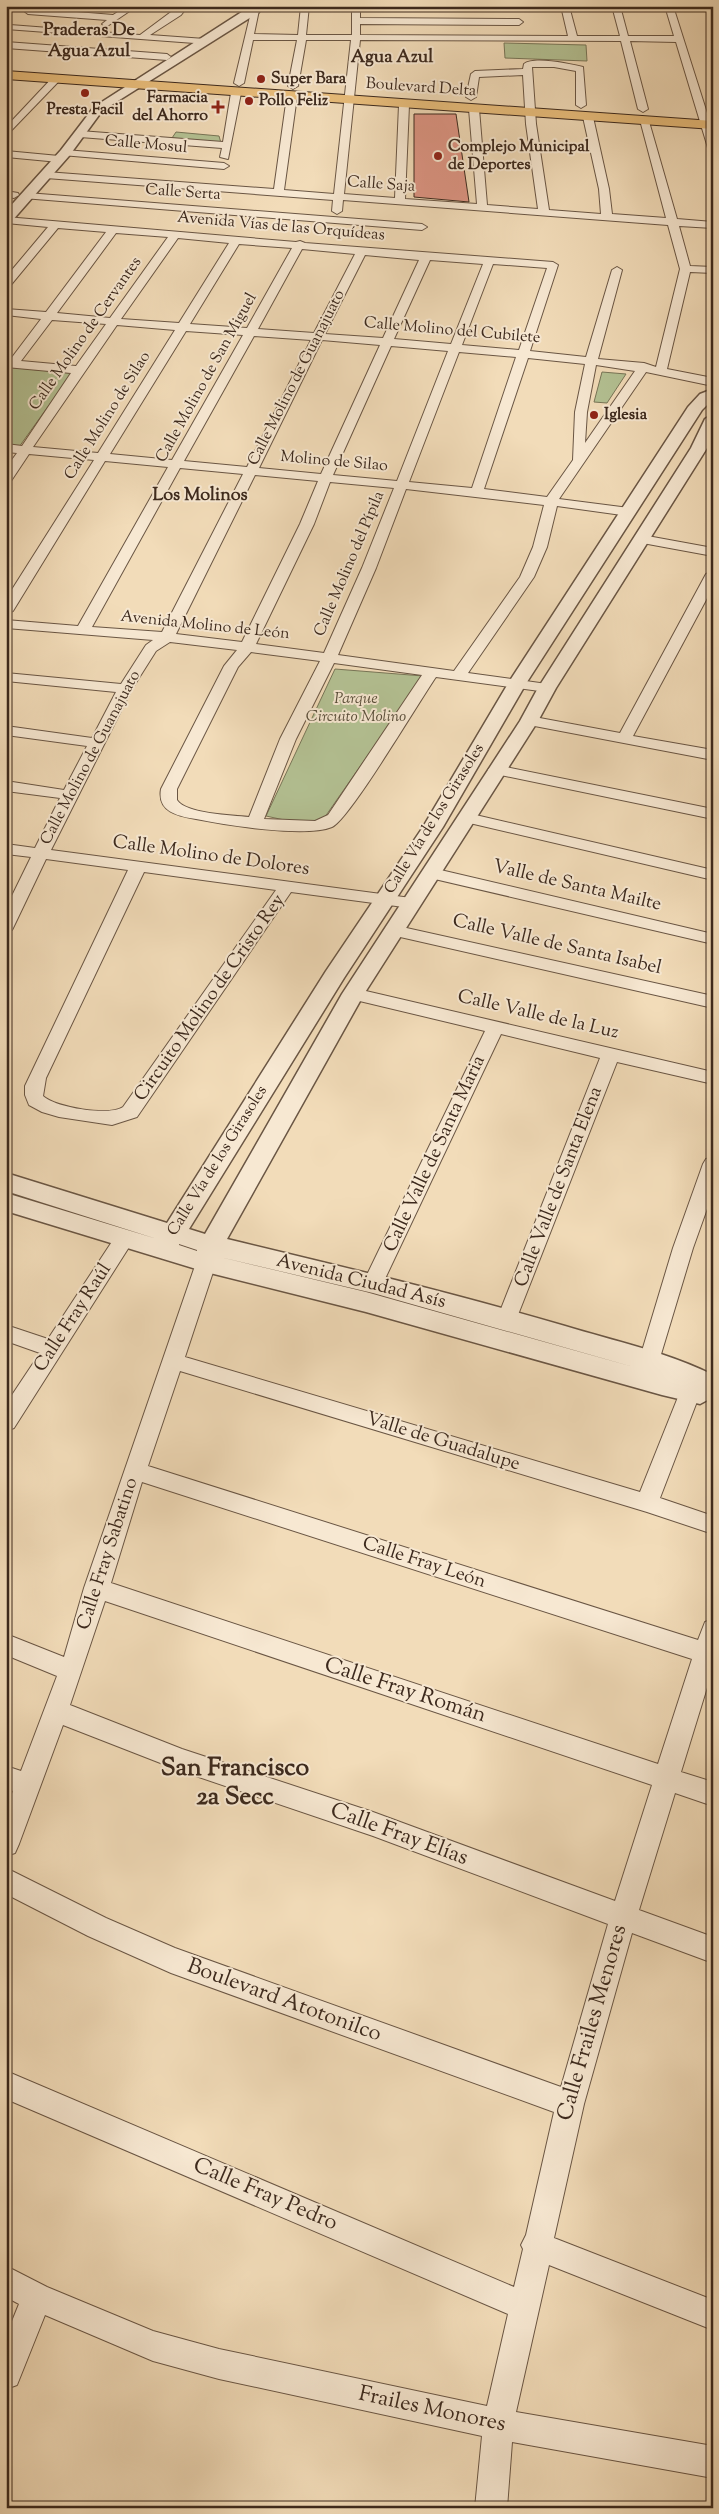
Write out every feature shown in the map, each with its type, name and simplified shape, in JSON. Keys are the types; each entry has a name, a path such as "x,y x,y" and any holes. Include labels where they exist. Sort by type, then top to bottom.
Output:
{"main road":[{"name":"Boulevard Delta","path":"6,65 129,82 238,88"},
{"name":"Boulevard Delta","path":"6,75 530,107 588,117 644,115"},
{"name":"Boulevard Delta","path":"349,95 404,105 472,103"},
{"name":"Boulevard Delta","path":"530,107 581,105 644,115 708,120"}],"street":[{"path":"93,33 134,6"},
{"path":"144,36 178,13 184,6"},
{"path":"279,192 292,91 299,62 305,6"},
{"path":"336,219 356,37 356,6"},
{"path":"481,6 516,6 522,38"},
{"path":"565,6 573,39"},
{"path":"616,6 685,269 661,370"},
{"path":"669,6 678,39 708,120 713,148"},
{"path":"9,197 57,157 80,134 98,109 129,82 205,42 234,24 252,7"},
{"path":"213,224 238,88 251,37 252,7"},
{"path":"6,220 46,175 85,110 193,40 252,7"},
{"path":"8,29 30,9 116,18"},
{"path":"356,21 519,22"},
{"path":"234,24 252,25"},
{"path":"8,29 144,36 205,42"},
{"path":"251,37 678,39"},
{"path":"6,45 167,57"},
{"path":"544,213 527,69 532,63 575,67 581,71 581,105"},
{"path":"482,208 472,103 473,78 475,74 480,73 527,69"},
{"path":"6,133 56,79"},
{"path":"400,202 404,105"},
{"path":"588,117 604,189 607,217"},
{"path":"80,134 227,145"},
{"name":"Calle Mosul","path":"6,154 57,157 222,177"},
{"name":"Calle Saja","path":"46,175 222,177 279,192 713,225"},
{"name":"Calle Serta","path":"27,196 213,224 336,219 422,227"},
{"name":"Avenida Vías de las Orquídeas","path":"6,220 176,234 213,224 237,239 426,257 553,266 523,354"},
{"path":"6,284 55,225"},
{"path":"10,363 113,230"},
{"name":"Calle Molino de Cervantes","path":"6,478 79,370 176,234"},
{"name":"Calle Molino de Silao","path":"6,611 237,239"},
{"name":"Calle Molino de San Miguel","path":"82,631 300,244"},
{"name":"Calle Molino de Guanajuato","path":"6,926 11,910 125,689 152,648 167,637 362,250"},
{"path":"9,261 31,253"},
{"path":"426,257 326,477 307,524 247,647 232,666 169,789 167,798 174,808 186,814 316,827 334,820 431,673"},
{"name":"Calle Molino del Pípila","path":"255,822 288,739 329,658 402,484 488,261"},
{"path":"685,269 713,270"},
{"path":"579,459 579,422 592,361 617,270"},
{"name":"Calle Molino del Cubilete","path":"6,312 318,335 523,354 661,370 713,382"},
{"path":"477,492 523,354"},
{"path":"10,363 79,370"},
{"path":"458,676 527,578 540,547 552,500 644,368"},
{"name":"Calle Vía de los Girasoles","path":"168,1242 334,976 432,827 518,682 696,407 713,393"},
{"name":"Calle Vía de los Girasoles","path":"208,1254 353,994 529,721 547,688 699,448 713,419"},
{"name":"Molino de Silao","path":"6,448 178,462 402,484 552,500 629,512"},
{"path":"642,539 713,552"},
{"path":"624,739 713,574"},
{"name":"Avenida Molino de León","path":"6,624 167,637 431,673 518,682 547,688"},
{"path":"6,677 125,689"},
{"path":"529,721 713,755"},
{"path":"6,730 96,743"},
{"path":"496,770 713,814"},
{"path":"6,786 69,795"},
{"path":"467,818 713,875"},
{"name":"Calle Molino de Dolores","path":"6,849 411,903"},
{"name":"Circuito Molino de Cristo Rey","path":"138,867 37,1078 33,1090 34,1098 39,1104 54,1109 103,1117 124,1116 130,1112 286,887"},
{"name":"Valle de Santa Mailte","path":"432,873 713,940"},
{"name":"Calle Valle de Santa Isabel","path":"393,930 713,1002"},
{"name":"Calle Valle de la Luz","path":"353,994 713,1078"},
{"name":"Calle Valle de Santa Maria","path":"373,1283 496,1026"},
{"name":"Calle Valle de Santa Elena","path":"507,1319 611,1054"},
{"path":"649,1361 683,1248 713,1164"},
{"name":"Avenida Ciudad Asís","path":"6,1182 168,1242 366,1302 703,1388"},
{"name":"Avenida Ciudad Asís","path":"6,1202 124,1239 168,1242"},
{"name":"Calle Fray Raúl","path":"6,1422 124,1239"},
{"name":"Avenida Ciudad Asís","path":"208,1254 373,1283 507,1319 649,1361 703,1388"},
{"name":"Calle Fray Sabatino","path":"6,1844 17,1781 56,1711 71,1671 96,1588 208,1254"},
{"path":"6,1333 53,1349"},
{"name":"Valle de Guadalupe","path":"172,1361 646,1503 713,1525"},
{"path":"646,1503 703,1388"},
{"name":"Calle Fray León","path":"135,1471 710,1646"},
{"name":"Calle Fray Román","path":"96,1588 713,1794"},
{"path":"6,1644 71,1671"},
{"name":"Calle Frailes Menores","path":"491,2508 498,2424 536,2245 570,2104 623,1918 666,1778 710,1646"},
{"name":"Calle Fray Elías","path":"56,1711 181,1760 373,1824 713,1950"},
{"name":"Boulevard Atotonilco","path":"6,1880 97,1927 172,1960 474,2072 570,2104"},
{"name":"Calle Fray Pedro","path":"6,2085 523,2306"},
{"path":"536,2245 713,2315"},
{"name":"Frailes Monores","path":"6,2281 37,2297 153,2346 282,2378 498,2424 713,2462"},
{"path":"6,2374 37,2297"}],"green space":[{"path":"504,43 586,45 587,61 505,58"},
{"path":"176,132 219,136 221,143 172,138"},
{"path":"6,367 72,373 19,447 6,446"},
{"path":"602,372 626,374 607,403 594,402"},
{"name":"Parque Circuito Molino","path":"335,669 423,676 320,824 307,825 266,816"}],"building":[{"name":"Complejo Municipal de Deportes","path":"414,114 456,114 469,202 414,197"}],"place":[{"name":"Super Bara","path":"261,79"},
{"name":"Presta Facil","path":"85,93"},
{"name":"Pollo Feliz","path":"249,101"},
{"name":"Farmacia del Ahorro","path":"218,107"},
{"name":"Complejo Municipal de Deportes","path":"438,156"},
{"name":"Iglesia","path":"594,415"}],"district":[{"name":"Praderas De Agua Azul","path":"89,41"},
{"name":"Agua Azul","path":"392,58"},
{"name":"Los Molinos","path":"200,496"},
{"name":"San Francisco 2a Secc","path":"235,1784"}]}
